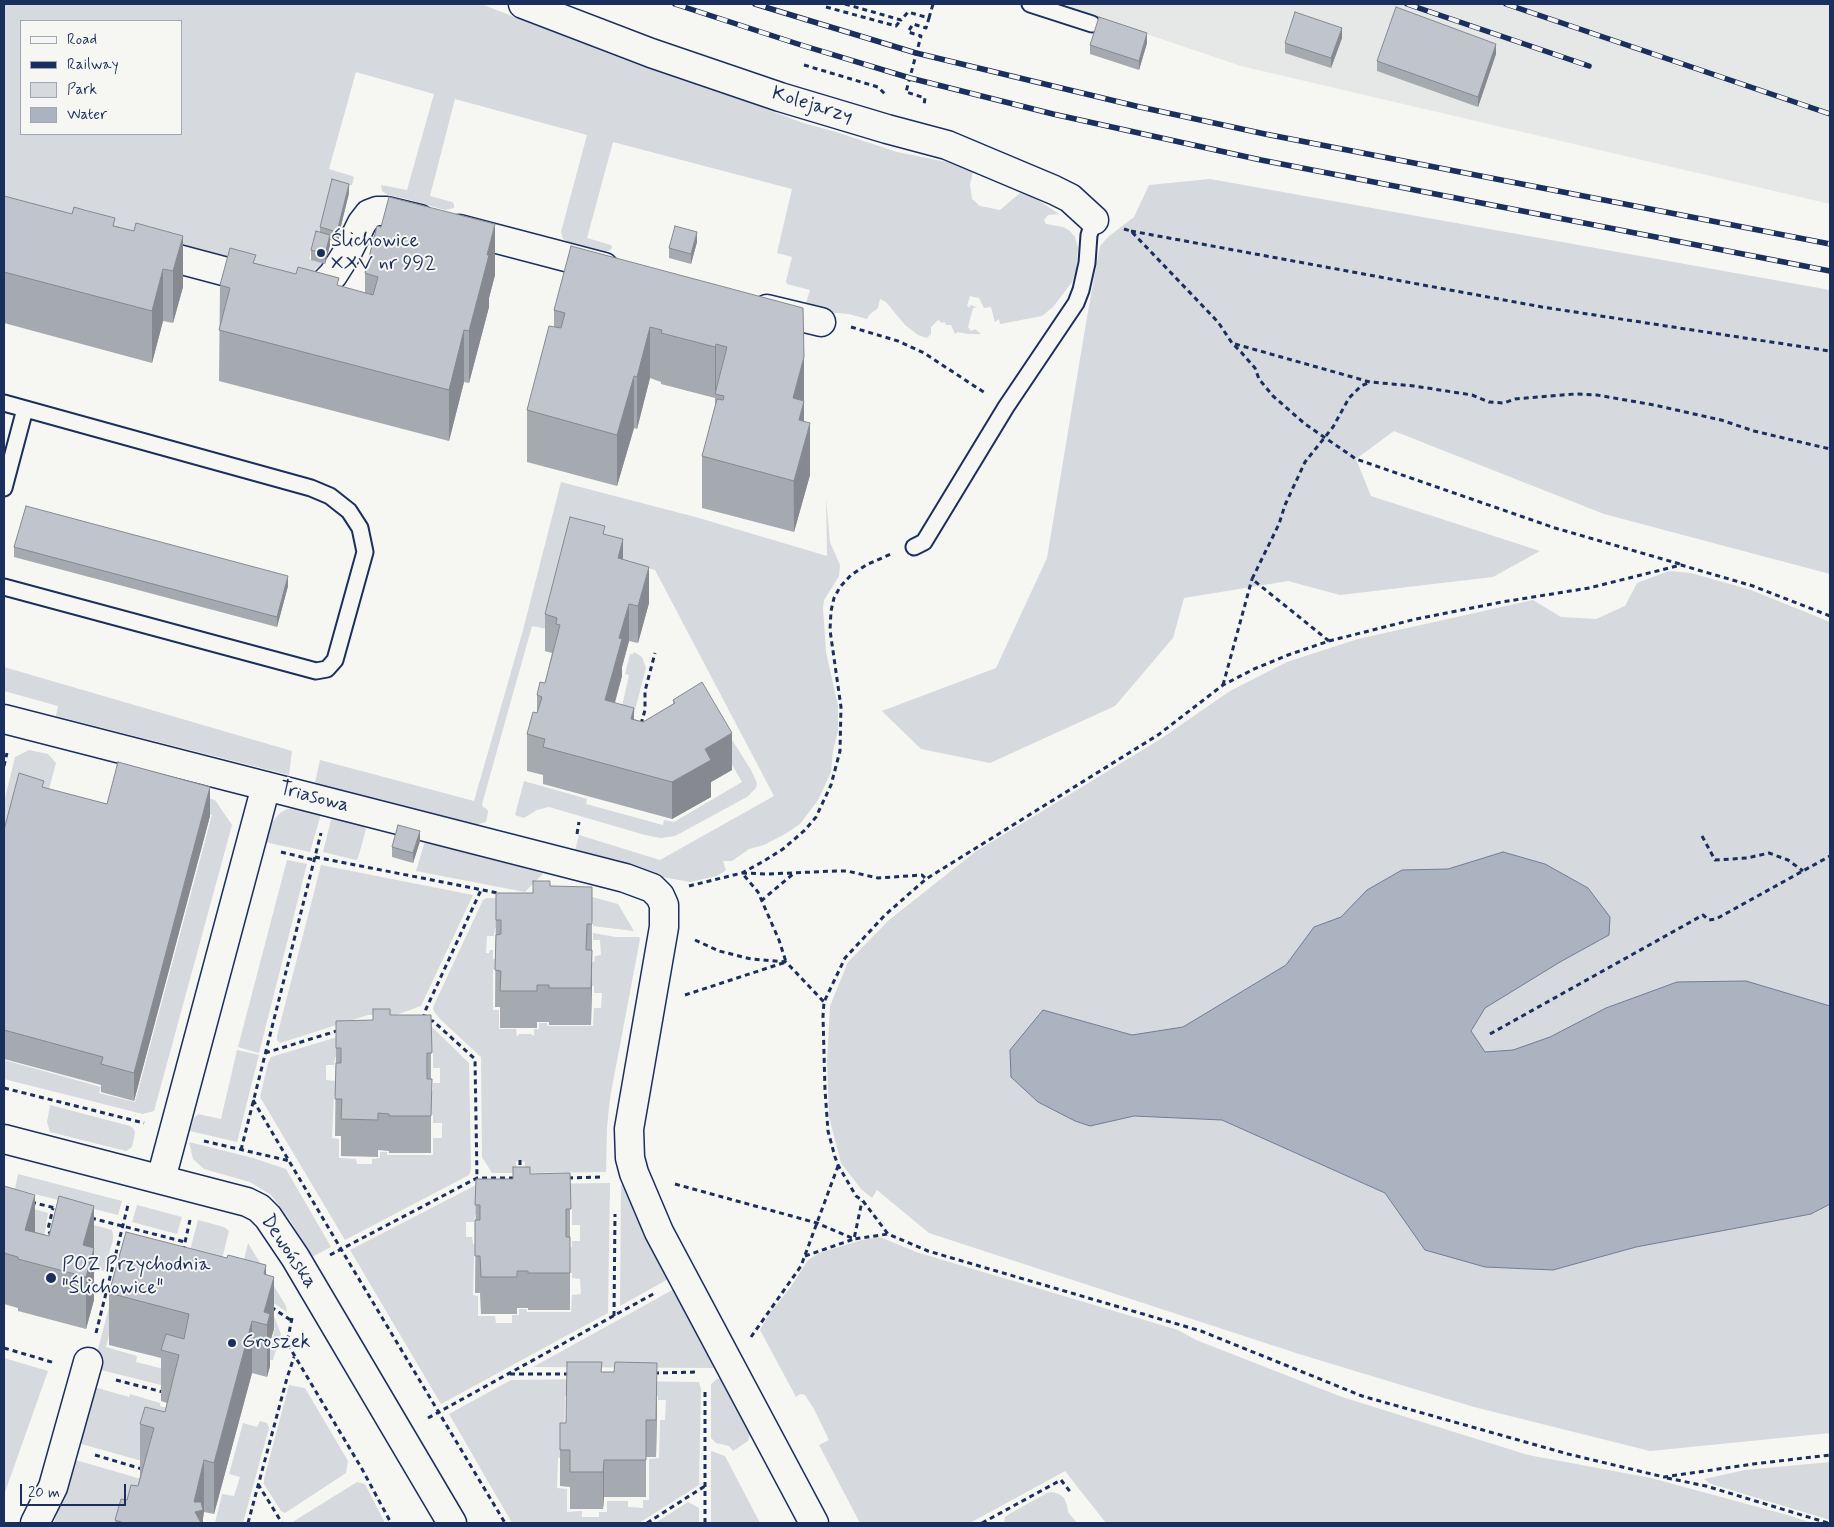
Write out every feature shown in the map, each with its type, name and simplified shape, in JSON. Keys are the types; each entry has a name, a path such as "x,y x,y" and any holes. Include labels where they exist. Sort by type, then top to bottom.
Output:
{"street":[{"name":"Kolejarzy","path":"523,4 651,53 780,97 948,145 1070,198 1094,220"},
{"path":"127,246 288,288 307,291 314,290 324,284 333,275 369,214 377,211 387,211 630,274"},
{"path":"740,302 821,322"},
{"name":"Triasowa","path":"4,719 564,864 625,878 652,888 660,896"},
{"path":"161,1179 266,786"},
{"path":"660,896 664,905 664,927 629,1129 630,1158 634,1173 652,1216 814,1523"},
{"name":"Dewońska","path":"4,1139 247,1202 259,1208 268,1217 301,1268 452,1523"},
{"path":"35,1523 53,1487 87,1367"}],"lane":[{"path":"1030,4 1092,24"},
{"path":"914,547 924,542 1006,407 1076,303 1082,284 1089,235 1094,220"},
{"path":"4,403 311,488 330,496 349,511 360,528 364,552 335,660 327,669 316,671 4,587"},
{"path":"4,488 26,409"}],"path":[{"path":"845,4 901,20"},
{"path":"923,110 925,98 906,92 921,36 908,32 913,24 926,28 933,4"},
{"path":"826,7 896,26 908,12 929,18"},
{"path":"804,65 878,87 889,97"},
{"path":"1094,220 1131,232 1542,307 1830,352"},
{"path":"1131,232 1218,322 1232,343 1255,368 1260,380 1273,396 1325,439 1356,459 1555,528 1753,586 1830,616"},
{"path":"821,322 860,328 898,341 924,353 1006,407"},
{"path":"1232,343 1370,382 1414,386 1472,395 1489,402 1504,403 1515,399 1566,394 1597,395 1721,420 1830,449"},
{"path":"1223,686 1252,579 1279,524 1305,462 1325,439 1349,398 1361,386 1370,382"},
{"path":"660,896 742,873 783,849 805,830 816,817 837,767 840,736 839,690 830,630 834,598 840,587 851,575 866,565 893,553 914,547"},
{"path":"1681,565 1589,588 1502,602 1416,619 1288,654 1254,669 1223,686 1158,735 926,879 885,915 845,958 824,1002 824,1081 828,1131 838,1165 856,1196 888,1234 928,1251 1201,1331 1362,1396 1559,1451 1706,1486 1828,1523"},
{"path":"1252,579 1329,642"},
{"path":"640,726 644,710 645,691 655,653"},
{"path":"1702,836 1715,860 1746,858 1769,853 1788,860 1802,872"},
{"path":"241,1150 314,860 278,851"},
{"path":"1490,1034 1703,915 1709,920 1716,919 1830,856"},
{"path":"315,857 499,893"},
{"path":"742,873 836,871 878,878 922,875 926,879"},
{"path":"742,873 758,892 779,940 786,962 824,1002"},
{"path":"761,901 793,873"},
{"path":"423,1021 426,1009 481,890"},
{"path":"664,927 685,934 719,951 751,959 786,962"},
{"path":"652,999 676,999 786,962"},
{"path":"415,1021 433,1021 475,1059 476,1178"},
{"path":"265,1053 342,1030"},
{"path":"4,1088 150,1125"},
{"path":"253,1100 506,1523"},
{"path":"198,1139 290,1161"},
{"path":"301,1268 476,1178 520,1178 520,1160"},
{"path":"646,1373 726,1372 801,1266 838,1165"},
{"path":"559,1178 604,1177"},
{"path":"668,1182 817,1223 854,1239"},
{"path":"4,1348 87,1367 130,1198"},
{"path":"28,1201 61,1210"},
{"path":"854,1239 862,1201"},
{"path":"46,1235 52,1208"},
{"path":"182,1255 192,1212"},
{"path":"614,1316 615,1213"},
{"path":"88,1217 185,1242"},
{"path":"48,1228 53,1242"},
{"path":"805,1256 854,1239 888,1234"},
{"path":"118,1246 127,1249"},
{"path":"400,1435 684,1277"},
{"path":"269,1305 292,1321"},
{"path":"293,1314 287,1343 392,1523"},
{"path":"248,1523 287,1378 295,1357"},
{"path":"705,1372 705,1523"},
{"path":"510,1374 578,1374"},
{"path":"122,1381 164,1392"},
{"path":"1664,1477 1830,1455"},
{"path":"99,1456 142,1469"},
{"path":"982,1523 1061,1480 1072,1494"},
{"path":"258,1484 282,1523"},
{"path":"648,1523 705,1486"}],"shaded area":[{"path":"1058,4 1830,4 1830,204 1241,66"}],"green space":[{"path":"4,4 481,4 633,63 737,98 803,123 897,152 947,162 973,172 970,184 972,199 980,206 1000,210 1020,193 1035,198 1059,214 1048,215 1044,220 1046,224 1063,227 1070,231 1075,237 1078,248 1076,270 1072,282 1053,307 1042,316 1000,324 999,319 995,322 991,307 984,308 979,298 970,296 967,306 977,307 973,308 968,327 971,331 975,329 981,334 958,332 955,334 951,325 946,325 945,322 942,323 938,320 931,327 931,334 927,338 918,335 905,325 886,302 880,299 878,308 867,319 849,314 825,312 805,306 810,290 787,284 786,281 792,257 777,253 792,189 613,142 587,238 611,245 612,248 609,251 602,252 569,243 563,239 561,232 587,135 455,99 430,196 452,202 454,208 445,210 388,195 382,191 381,185 407,190 434,94 356,72 329,169 354,177 352,185 349,188 339,185 331,188 319,236 315,235 309,259 325,264 315,269 314,273 301,276 4,197"},
{"path":"1210,179 1830,290 1830,574 1604,514 1394,431 1356,459 1371,496 1540,551 1493,577 1340,595 1288,581 1184,598 1173,638 1115,706 990,763 921,749 882,711 996,668 1047,558 1100,246 1108,237 1134,217 1149,185"},
{"path":"561,482 699,518 827,556 826,498 830,542 840,565 839,576 824,600 823,608 826,652 838,706 838,731 833,751 831,772 818,800 800,824 764,845 749,849 732,861 723,861 726,870 717,876 690,882 651,875 574,855 579,835 660,860 774,796 655,570 575,549 552,630 532,626 482,804 488,812 486,822 471,826 314,787 320,760 474,801 523,630"},
{"path":"1669,571 1691,573 1751,590 1830,622 1830,1433 1650,1451 1474,1407 1299,1354 929,1233 877,1190 872,1198 861,1189 841,1163 829,1117 827,1061 830,1006 848,962 889,920 975,852 1159,740 1230,691 1287,662 1358,639 1533,600 1561,617 1596,619 1625,606 1637,583"},
{"path":"634,652 642,657 646,668 631,725 621,711 629,675 625,674 630,654"},
{"path":"4,667 292,751 289,775 56,716 58,706 4,691"},
{"path":"719,719 751,770 757,783 756,788 747,797 675,836 661,838 645,835 549,807 537,810 524,818 515,815 524,781 587,799 586,804 663,825 664,820 674,822 742,782 706,720"},
{"path":"29,750 48,754 56,763 44,807 4,853 4,802 15,757"},
{"path":"145,781 215,800 232,825 154,1111 143,1114 4,1079 4,1060 101,1087 99,1093 135,1102 212,815 131,792"},
{"path":"297,808 321,814 310,852 265,842 269,826 280,813 287,809"},
{"path":"335,818 362,825 366,829 356,860 323,852 331,820"},
{"path":"425,841 543,874 525,892 416,871"},
{"path":"287,860 307,864 259,1053 238,1047"},
{"path":"321,865 473,895 421,1006 396,1015 368,1015 280,1043 277,1040 277,1036"},
{"path":"563,889 618,904 634,931 593,926 593,921 552,921"},
{"path":"496,898 531,928 495,928 494,936 487,936 486,953 493,950 493,959 499,959 499,969 493,969 493,1010 499,1010 499,1029 516,1029 517,1037 519,1034 531,1034 534,1036 534,1029 539,1029 539,1023 547,1023 548,1026 593,1026 594,1008 601,1008 602,993 594,993 594,986 588,986 589,962 594,962 595,956 601,955 600,940 593,940 593,933 616,937 639,937 640,939 610,1098 606,1172 525,1173 525,1162 519,1160 516,1162 516,1173 492,1173 482,1157 481,1057 440,1019 433,1009 483,900"},
{"path":"431,1026 469,1063 471,1169 469,1175 345,1240 260,1097 268,1063 271,1057 367,1028 371,1056 335,1057 334,1065 326,1065 326,1080 335,1081 335,1087 338,1087 338,1096 334,1096 332,1138 339,1139 339,1158 356,1159 357,1164 372,1164 372,1159 380,1158 380,1152 387,1152 387,1155 433,1155 433,1138 442,1138 442,1123 433,1123 433,1115 428,1115 428,1091 433,1091 433,1083 440,1083 440,1068 433,1068 433,1051 392,1050"},
{"path":"237,1050 259,1055 237,1142 190,1131 194,1118 198,1114 221,1119"},
{"path":"50,1105 130,1126 134,1129 135,1133 132,1147 126,1151 50,1132 47,1122"},
{"path":"189,1142 253,1158 286,1169 331,1247 312,1257 290,1220 271,1195 250,1182 204,1169 193,1159"},
{"path":"18,1174 122,1201 118,1215 15,1189"},
{"path":"610,1183 608,1313 441,1404 350,1250 476,1185 511,1215 475,1215 474,1222 466,1222 466,1237 472,1237 473,1244 478,1244 478,1255 474,1256 473,1295 478,1296 478,1316 495,1316 496,1323 512,1323 512,1315 519,1315 519,1309 526,1309 527,1312 571,1312 572,1295 581,1294 580,1279 572,1278 572,1273 567,1272 567,1248 572,1247 572,1241 580,1241 580,1225 572,1225 572,1208 532,1209 536,1184"},
{"path":"621,1185 626,1189 670,1278 620,1306"},
{"path":"19,1205 48,1213 41,1255"},
{"path":"137,1205 182,1217 177,1234 132,1222"},
{"path":"57,1215 112,1230 113,1240 104,1271 97,1269 100,1256 59,1245"},
{"path":"198,1220 224,1227 229,1231 220,1267 188,1258"},
{"path":"880,1237 916,1252 1178,1330 1196,1340 1342,1397 1528,1455 1651,1478 1811,1523 1106,1523 1065,1471 970,1523 860,1523 819,1445 829,1440 814,1409 805,1395 800,1394 796,1397 760,1330 769,1314 790,1288 808,1260 819,1253 862,1240"},
{"path":"248,1243 286,1306 287,1312 239,1280"},
{"path":"116,1281 122,1283 106,1347 137,1356 136,1362 164,1369 165,1386 93,1368"},
{"path":"676,1288 718,1366 714,1368 533,1367"},
{"path":"269,1311 274,1316 281,1334 273,1360 267,1360 275,1328 268,1324"},
{"path":"4,1358 48,1371 4,1495"},
{"path":"596,1379 601,1396 565,1396 564,1457 558,1458 557,1488 567,1489 567,1512 582,1511 582,1517 599,1517 599,1512 607,1512 607,1501 628,1501 628,1507 643,1508 643,1500 649,1500 649,1459 659,1458 660,1420 665,1420 666,1400 658,1400 658,1396 619,1395 622,1381 699,1382 701,1389 699,1485 639,1523 512,1523 449,1414 511,1380"},
{"path":"717,1379 723,1379 751,1431 748,1441 733,1451 729,1446 716,1443 711,1438 711,1384"},
{"path":"289,1385 305,1388 348,1461 346,1473 285,1513 281,1511 264,1484 264,1479"},
{"path":"94,1387 129,1397 130,1394 160,1403 160,1406 175,1410 142,1461 78,1443"},
{"path":"260,1421 267,1423 269,1428 243,1523 215,1523 222,1494 234,1496 240,1477 229,1474 243,1423 257,1427"},
{"path":"711,1451 725,1456 760,1523 711,1523"},
{"path":"72,1459 148,1481 138,1523 54,1523"},
{"path":"1830,1462 1830,1520 1711,1484 1704,1479 1745,1470"},
{"path":"357,1482 365,1484 385,1523 291,1523"},
{"path":"1052,1492 1064,1498 1068,1512 1077,1523 1004,1523 1005,1517 1011,1513"},
{"path":"688,1502 699,1508 699,1523 655,1523"}],"water":[{"path":"1503,852 1545,864 1588,888 1610,917 1609,935 1560,962 1485,1008 1471,1031 1485,1052 1513,1050 1550,1037 1606,1008 1677,982 1746,981 1830,1006 1830,1204 1811,1214 1636,1247 1553,1270 1485,1267 1425,1250 1385,1193 1222,1120 1134,1116 1090,1126 1075,1121 1038,1102 1011,1077 1010,1050 1043,1010 1132,1035 1183,1027 1286,965 1314,927 1341,917 1367,890 1402,870 1448,869"}],"building":[{"path":"1396,7 1496,44 1478,97 1377,61"},
{"path":"1295,12 1342,28 1331,58 1285,43"},
{"path":"1099,17 1147,33 1139,61 1090,45"},
{"path":"332,179 349,184 337,232 320,227"},
{"path":"4,196 72,214 74,207 115,218 113,226 134,231 136,223 183,236 173,271 163,269 152,311 4,272"},
{"path":"389,197 495,224 469,331 464,330 449,390 219,330 230,288 220,285 230,248 256,255 253,263 296,274 298,267 339,278 337,285 373,295 378,277 365,273 377,226 381,227"},
{"path":"675,226 697,232 691,254 669,248"},
{"path":"316,231 330,235 325,254 311,250"},
{"path":"571,246 803,308 804,357 793,398 804,401 799,420 810,423 794,481 702,456 717,399 723,400 724,396 715,394 727,347 716,344 715,347 661,333 662,330 650,327 637,377 634,376 617,435 527,410 549,326 561,328 565,313 554,310"},
{"path":"26,506 288,576 277,617 14,547"},
{"path":"570,517 605,526 603,534 623,539 618,558 649,567 638,606 629,604 619,638 622,639 605,700 634,708 631,719 643,722 675,703 673,700 702,682 732,733 705,749 711,760 672,782 543,747 545,739 527,734 533,712 537,713 542,697 537,695 540,682 545,683 560,625 556,624 557,618 545,614"},
{"path":"118,762 210,787 134,1073 101,1064 103,1057 4,1030 4,830 19,773 44,781 42,787 107,804"},
{"path":"398,825 420,831 413,853 392,847"},
{"path":"533,881 550,881 550,886 592,887 592,924 587,924 586,950 592,950 591,988 549,988 549,985 537,985 537,991 500,991 501,971 495,970 496,935 501,934 501,920 496,920 496,893 533,893"},
{"path":"373,1009 390,1009 390,1015 431,1015 432,1053 427,1053 427,1079 432,1079 431,1116 389,1116 389,1114 378,1113 378,1120 341,1119 342,1099 335,1099 336,1063 341,1063 341,1048 336,1048 336,1021 373,1020"},
{"path":"513,1167 530,1167 530,1174 570,1173 571,1209 566,1209 566,1237 570,1237 570,1273 528,1273 528,1271 517,1271 517,1277 481,1277 480,1256 475,1256 475,1220 480,1220 480,1205 475,1205 476,1179 513,1179"},
{"path":"4,1186 35,1195 25,1230 49,1236 59,1196 94,1206 83,1245 94,1248 86,1277 18,1259 18,1257 4,1253"},
{"path":"126,1232 227,1258 228,1255 266,1265 264,1274 274,1277 264,1312 270,1314 267,1325 252,1321 214,1463 204,1460 194,1502 201,1502 203,1510 195,1512 201,1523 124,1523 115,1520 121,1499 127,1500 131,1485 138,1486 154,1428 140,1424 145,1407 165,1412 179,1355 161,1350 166,1334 184,1339 189,1314 109,1293"},
{"path":"567,1362 602,1362 601,1372 614,1372 615,1362 657,1363 656,1420 646,1420 646,1460 604,1460 603,1472 570,1472 570,1450 560,1450 560,1423 566,1423"}],"railway":[{"path":"675,4 910,78 1053,114 1261,160 1830,271"},
{"path":"755,4 916,53 1140,107 1265,134 1830,244"},
{"path":"1407,4 1589,66"},
{"path":"1506,4 1830,114"}],"place":[{"name":"Ślichowice XXV nr 992","path":"321,253"},
{"name":"POZ Przychodnia \"Ślichowice\"","path":"51,1278"},
{"name":"Groszek","path":"232,1343"}]}
